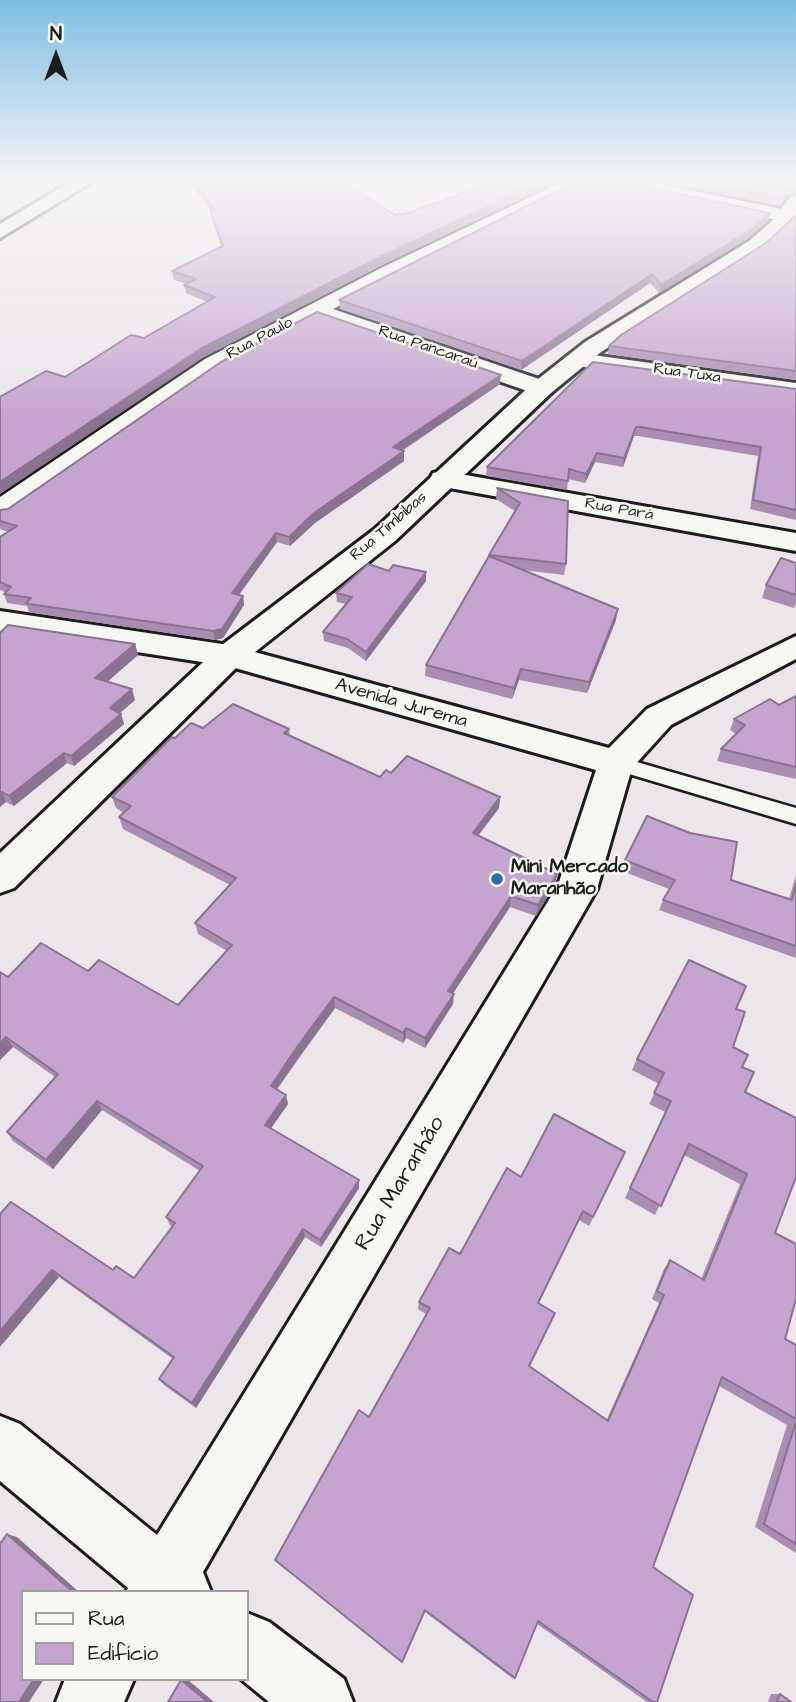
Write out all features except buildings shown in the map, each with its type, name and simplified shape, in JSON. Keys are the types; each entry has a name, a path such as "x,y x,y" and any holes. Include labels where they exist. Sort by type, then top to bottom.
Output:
{"street":[{"name":"Rua Paulo","path":"0,510 213,364 314,310 414,261"},
{"name":"Rua Timbibas","path":"0,877 229,656 385,534 542,388 593,346 729,261"},
{"name":"Rua Pancaraú","path":"314,310 542,388"},
{"name":"Rua Tuxa","path":"578,360 796,390"},
{"name":"Rua Pará","path":"443,479 796,542"},
{"name":"Avenida Jurema","path":"0,621 229,656 616,763"},
{"path":"616,763 659,717 796,646"},
{"name":"Rua Maranhão","path":"167,1588 577,889 616,763"},
{"path":"0,1444 167,1588"},
{"path":"248,1645 321,1702"},
{"path":"88,1702 101,1681"}],"lane":[{"name":"Avenida Jurema","path":"616,763 796,817"}],"place":[{"name":"Mini Mercado Maranhão","path":"497,879"}]}
